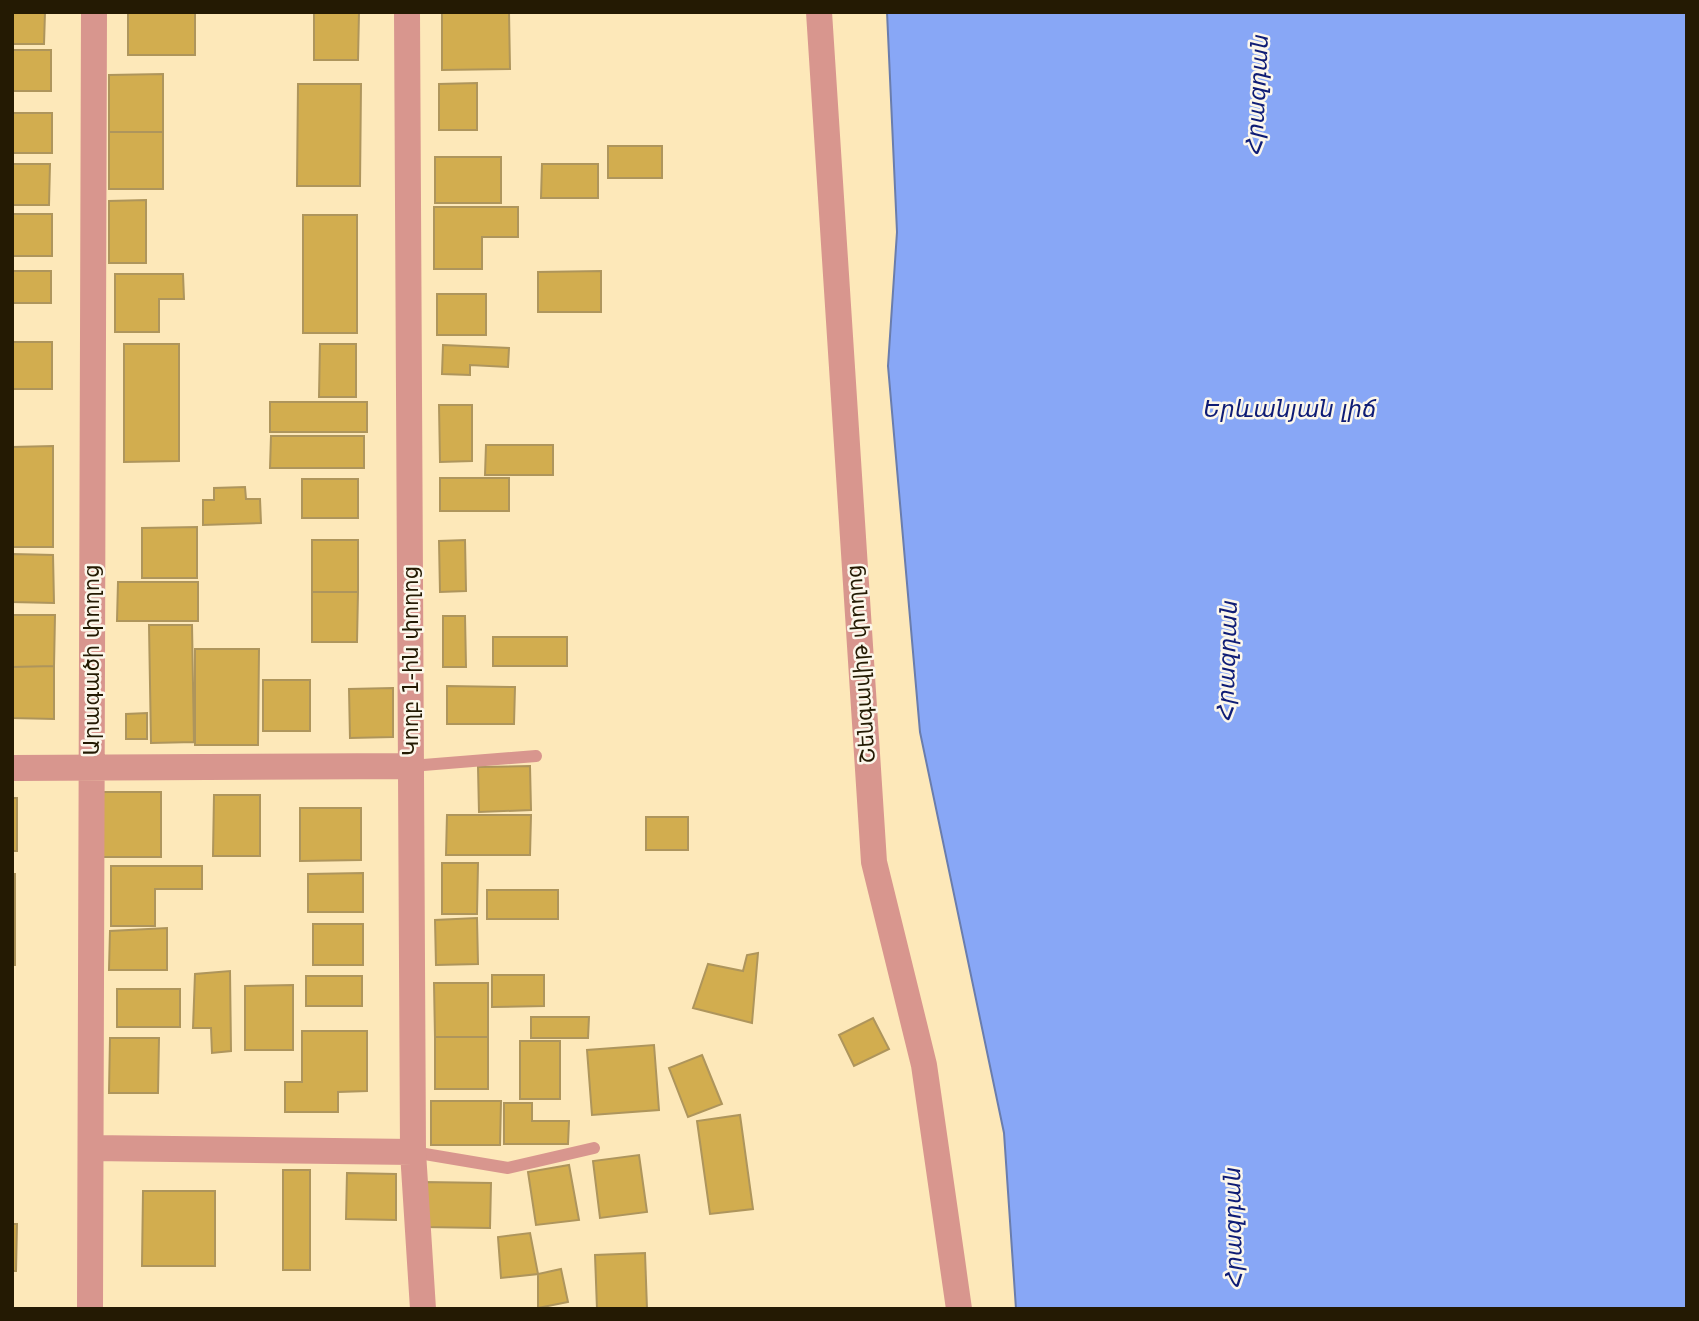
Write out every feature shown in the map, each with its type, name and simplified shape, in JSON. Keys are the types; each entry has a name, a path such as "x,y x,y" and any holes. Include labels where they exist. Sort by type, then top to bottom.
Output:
{"street":[{"name":"Արագածի փողոց","path":"90,1309 94,12"},
{"name":"Կողբ 1-ին փողոց","path":"407,12 413,1152 423,1309"},
{"name":"Շենգավիթ փողոց","path":"819,12 874,862 924,1065 959,1309"},
{"path":"12,768 411,765"},
{"path":"91,1148 413,1152"}],"lane":[{"path":"411,765 537,756"},
{"path":"413,1152 508,1168 594,1148"}],"water":[{"name":"Երևանյան լիճ","path":"887,12 1687,12 1687,1309 1016,1309 1004,1133 920,732 888,366 897,232"}],"building":[{"path":"12,12 45,12 44,44 12,44"},
{"path":"128,12 195,12 195,55 128,55"},
{"path":"314,12 359,12 358,60 314,60"},
{"path":"442,12 509,12 510,69 442,70"},
{"path":"12,50 51,50 51,91 12,91"},
{"path":"163,74 163,132 109,132 109,75"},
{"path":"477,83 477,130 439,130 439,84"},
{"path":"298,84 361,84 360,186 297,186"},
{"path":"12,113 52,113 52,153 12,153"},
{"path":"109,132 163,132 163,189 109,189"},
{"path":"608,146 662,146 662,178 608,178"},
{"path":"435,157 501,157 501,203 435,203"},
{"path":"12,164 50,164 49,205 12,205"},
{"path":"542,164 598,164 598,198 541,198"},
{"path":"146,200 146,263 109,263 109,201"},
{"path":"434,207 518,207 518,237 482,237 482,269 434,269"},
{"path":"12,214 52,214 52,256 12,256"},
{"path":"303,215 357,215 357,333 303,333"},
{"path":"12,271 51,271 51,303 12,303"},
{"path":"601,271 601,312 538,312 538,272"},
{"path":"115,274 183,274 184,299 159,299 159,332 115,332"},
{"path":"437,294 486,294 486,335 437,335"},
{"path":"12,342 52,342 52,389 12,389"},
{"path":"124,344 179,344 179,461 124,462"},
{"path":"320,344 356,344 356,397 319,397"},
{"path":"443,345 509,348 508,367 470,365 470,375 442,374"},
{"path":"270,402 367,402 367,432 270,432"},
{"path":"439,405 472,405 472,461 440,462"},
{"path":"271,436 364,436 364,468 270,468"},
{"path":"486,445 553,445 553,475 485,475"},
{"path":"53,446 53,547 12,547 12,447"},
{"path":"440,478 509,478 509,511 440,511"},
{"path":"302,479 358,479 358,518 302,518"},
{"path":"245,487 246,499 260,499 261,523 203,525 203,500 214,500 214,488"},
{"path":"197,527 197,578 142,578 142,528"},
{"path":"312,540 358,540 358,592 312,592"},
{"path":"465,540 466,591 440,592 439,541"},
{"path":"12,554 53,555 54,603 12,602"},
{"path":"118,582 198,582 198,621 117,621"},
{"path":"312,592 358,592 357,642 312,642"},
{"path":"12,615 55,615 54,666 12,667"},
{"path":"443,616 465,616 466,667 443,667"},
{"path":"149,625 192,625 194,742 151,743"},
{"path":"493,637 567,637 567,666 493,666"},
{"path":"195,649 259,649 258,745 195,745"},
{"path":"54,666 54,719 12,718 12,667"},
{"path":"263,680 310,680 310,731 263,731"},
{"path":"447,686 515,687 514,724 447,724"},
{"path":"393,688 393,737 350,738 349,689"},
{"path":"147,713 147,739 126,739 126,714"},
{"path":"530,766 531,810 479,812 478,767"},
{"path":"102,792 161,792 161,857 101,857"},
{"path":"214,795 260,795 260,856 213,856"},
{"path":"12,798 17,798 17,851 12,851"},
{"path":"300,808 361,808 361,860 300,861"},
{"path":"447,815 531,815 530,855 446,855"},
{"path":"646,817 688,817 688,850 646,850"},
{"path":"442,863 478,863 477,914 442,914"},
{"path":"111,866 202,866 202,889 155,889 155,926 111,926"},
{"path":"363,873 363,912 308,912 308,874"},
{"path":"12,874 15,874 15,965 12,965"},
{"path":"487,890 558,890 558,919 487,919"},
{"path":"477,918 478,964 436,965 435,920"},
{"path":"313,924 363,924 363,965 313,965"},
{"path":"167,928 167,970 109,970 110,931"},
{"path":"758,953 752,1023 693,1008 708,964 743,971 747,955"},
{"path":"230,971 231,1051 212,1053 211,1028 193,1028 195,974"},
{"path":"492,975 544,975 544,1006 492,1007"},
{"path":"306,976 362,976 362,1006 306,1006"},
{"path":"434,983 488,983 488,1037 435,1037"},
{"path":"293,985 293,1050 245,1050 245,986"},
{"path":"117,989 180,989 180,1027 117,1027"},
{"path":"531,1017 589,1017 588,1038 531,1038"},
{"path":"873,1018 889,1049 854,1066 839,1035"},
{"path":"302,1031 367,1031 367,1091 338,1092 338,1112 285,1112 285,1082 302,1082"},
{"path":"435,1037 488,1037 488,1089 435,1089"},
{"path":"110,1038 159,1038 158,1093 109,1093"},
{"path":"520,1041 560,1041 560,1099 520,1099"},
{"path":"654,1045 659,1110 592,1115 587,1050"},
{"path":"702,1055 722,1104 688,1117 669,1068"},
{"path":"431,1101 501,1101 500,1145 431,1145"},
{"path":"504,1103 532,1103 532,1121 569,1121 568,1144 504,1144"},
{"path":"740,1115 753,1209 710,1214 697,1121"},
{"path":"639,1155 647,1212 600,1218 593,1161"},
{"path":"569,1165 579,1220 536,1225 528,1172"},
{"path":"283,1170 310,1170 310,1270 283,1270"},
{"path":"347,1173 396,1174 396,1220 346,1219"},
{"path":"424,1182 491,1183 490,1228 423,1227"},
{"path":"143,1191 215,1191 215,1266 142,1266"},
{"path":"12,1224 17,1224 16,1271 12,1271"},
{"path":"530,1233 538,1274 501,1278 498,1237"},
{"path":"645,1253 647,1309 597,1309 595,1255"},
{"path":"561,1269 568,1302 538,1308 538,1274"}],"water label":[{"name":"Հրազդան","path":"1257,94"},
{"name":"Հրազդան","path":"1227,660"},
{"name":"Հրազդան","path":"1233,1227"}]}
